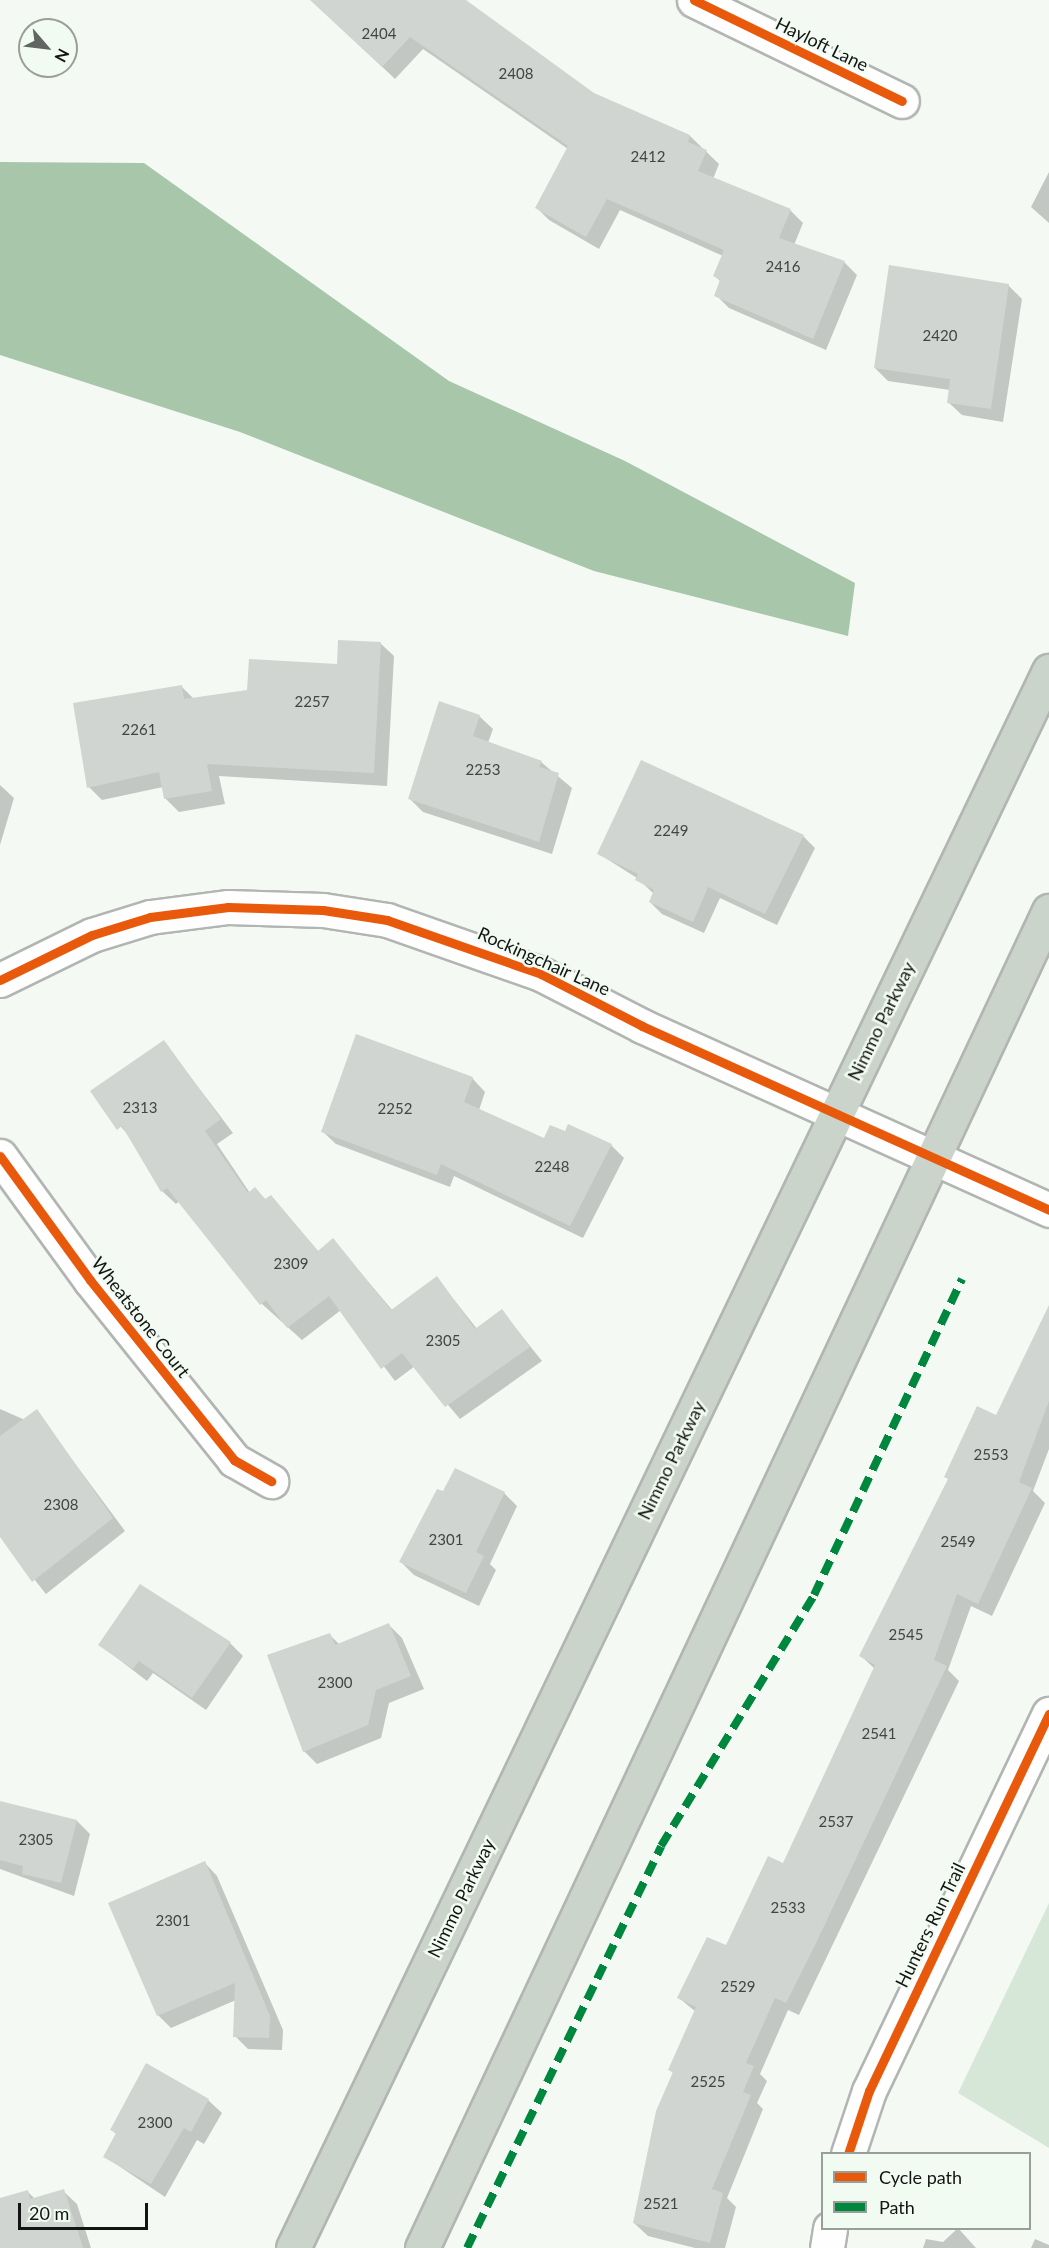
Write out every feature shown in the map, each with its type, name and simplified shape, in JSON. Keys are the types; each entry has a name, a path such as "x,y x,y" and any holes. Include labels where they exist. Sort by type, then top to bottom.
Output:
{"highway":[{"name":"Nimmo Parkway","path":"293,2248 1049,671"},
{"path":"422,2248 1049,911"}],"street":[{"name":"Hayloft Lane","path":"694,0 902,101"},
{"name":"Rockingchair Lane","path":"0,980 92,935 150,917 228,907 334,911 448,937 541,974 837,1114 1049,1210"},
{"name":"Wheatstone Court","path":"0,1156 90,1280 234,1460 271,1481"},
{"name":"Hunters Run Trail","path":"849,2152 869,2091 1049,1714"},
{"path":"827,2248 830,2230"}],"shaded area":[{"path":"0,162 144,163 449,381 625,461 855,583 848,636 594,571 240,432 0,355"},
{"path":"1049,1903 1049,2148 958,2093"}],"building":[{"path":"310,0 466,0 594,93 690,135 688,142 707,150 698,171 791,209 779,238 845,261 813,339 714,296 720,280 713,276 724,250 607,199 586,237 535,208 568,146 410,37 382,67"},
{"path":"889,265 1009,284 991,409 947,403 950,379 874,368"},
{"path":"338,640 381,642 374,773 207,764 212,791 164,799 159,772 87,788 73,703 182,685 184,699 247,690 249,659 337,664"},
{"path":"439,701 480,715 473,736 542,761 539,767 559,773 539,842 408,799"},
{"path":"641,760 804,835 765,914 708,887 693,922 649,902 654,890 635,880 638,874 597,854"},
{"path":"356,1034 473,1077 464,1102 544,1138 550,1125 565,1131 568,1124 612,1144 570,1226 441,1164 437,1175 321,1132"},
{"path":"164,1040 221,1119 205,1131 248,1193 255,1187 265,1199 271,1195 318,1251 333,1238 391,1310 437,1276 475,1329 502,1309 530,1347 445,1407 402,1353 381,1369 329,1296 287,1328 266,1300 260,1305 167,1188 161,1192 122,1126 117,1130 90,1091"},
{"path":"1049,1305 1049,1401 1019,1482 1032,1488 978,1604 957,1594 934,1660 947,1666 786,2003 775,1998 746,2063 754,2066 743,2092 751,2095 712,2189 723,2193 710,2243 633,2223 656,2111 673,2072 668,2070 696,2007 677,1998 707,1937 726,1945 768,1856 783,1863 875,1665 859,1656 948,1479 944,1477 977,1406 996,1415"},
{"path":"37,1409 113,1518 32,1582 0,1537 0,1436"},
{"path":"455,1468 505,1492 476,1552 484,1556 466,1593 399,1562 437,1489 443,1491"},
{"path":"140,1584 231,1642 192,1698 139,1661 133,1669 98,1645"},
{"path":"389,1623 411,1676 376,1690 368,1725 303,1752 267,1655 330,1633 335,1645"},
{"path":"0,1801 77,1820 61,1883 22,1874 23,1866 0,1860"},
{"path":"205,1861 270,2016 269,2038 233,2037 235,1983 157,2016 108,1903"},
{"path":"146,2063 209,2099 191,2132 184,2128 151,2184 103,2157 116,2133 110,2130"},
{"path":"64,2189 83,2248 0,2248 0,2198 28,2190 30,2199"}],"marked path":[{"path":"467,2248 661,1846 814,1595 962,1279"}],"cycle path":[{"path":"694,0 902,101"},
{"path":"0,980 92,935 150,917 228,907 323,910 387,920 541,974 642,1026 1049,1210"},
{"path":"0,1156 90,1280 234,1460 271,1481"},
{"path":"849,2152 869,2091 1049,1714"}]}
